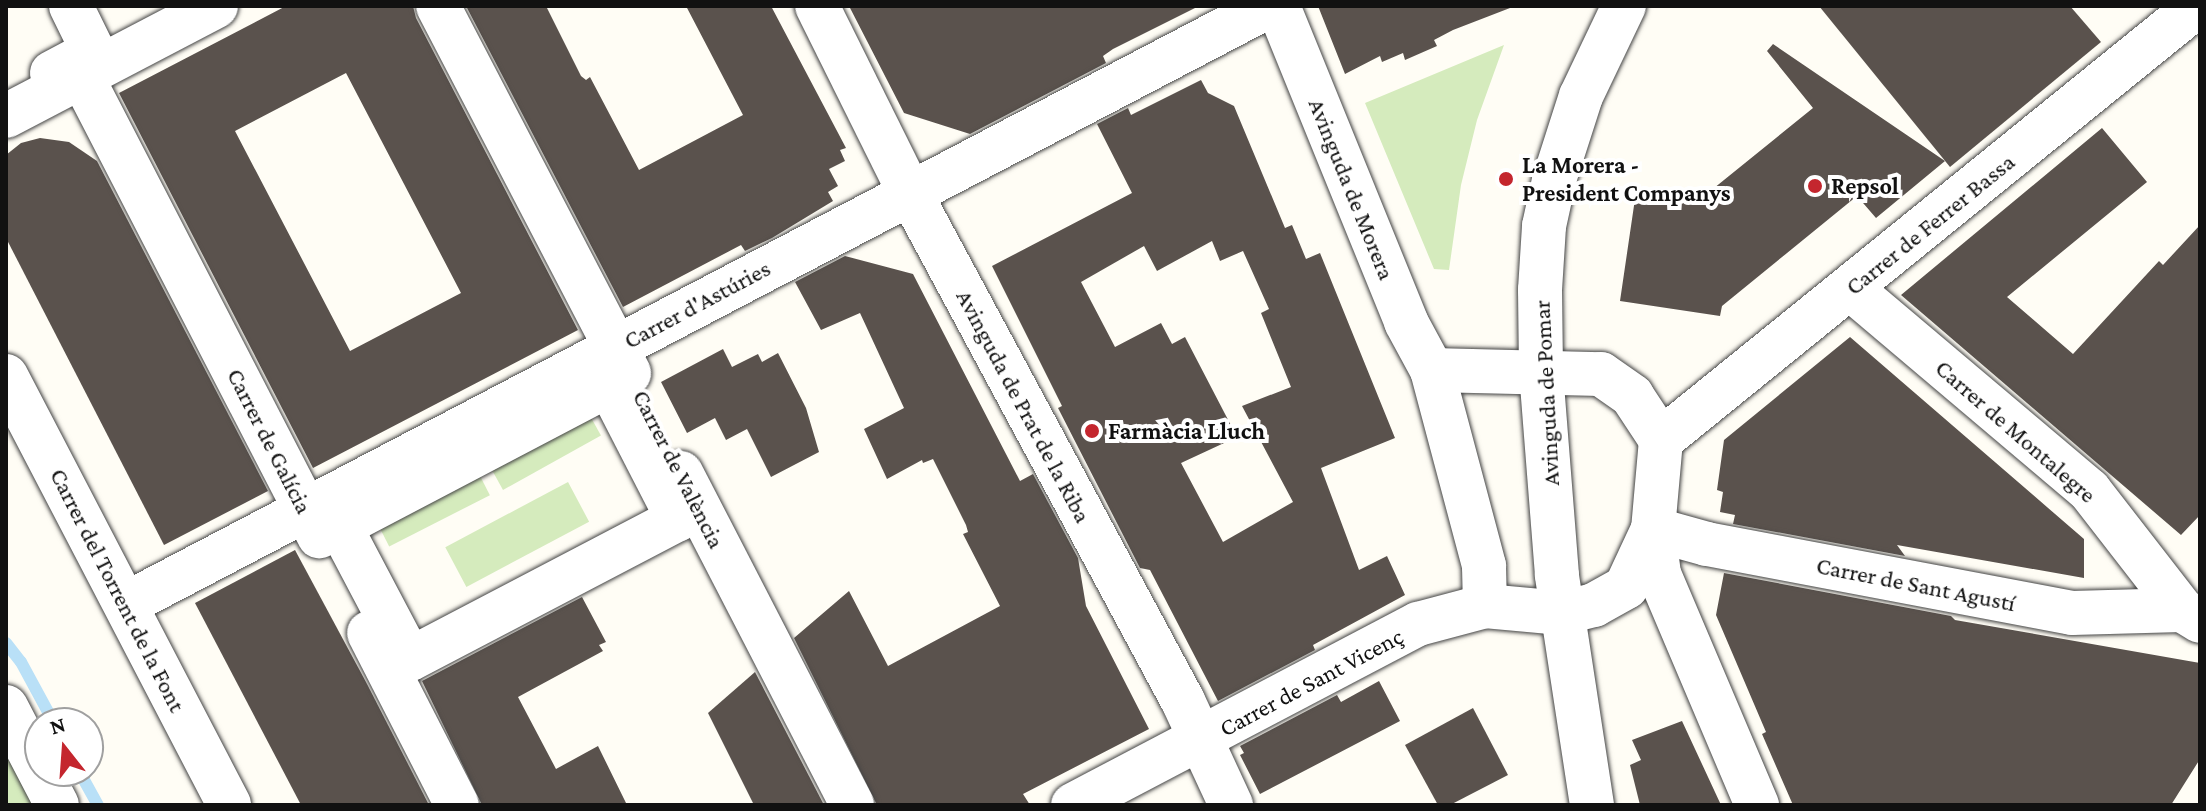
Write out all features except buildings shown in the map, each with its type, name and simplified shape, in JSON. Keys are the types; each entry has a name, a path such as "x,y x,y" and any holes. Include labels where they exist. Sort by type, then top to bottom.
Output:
{"street":[{"path":"6,97 93,51 71,6"},
{"path":"6,116 216,6"},
{"name":"Carrer de València","path":"438,6 852,805"},
{"name":"Avinguda de Prat de la Riba","path":"817,6 910,193 1203,739 1231,805"},
{"name":"Carrer d'Astúries","path":"126,604 1269,6"},
{"name":"Avinguda de Morera","path":"1278,6 1406,322 1432,370 1484,566 1485,606"},
{"name":"Avinguda de Pomar","path":"1592,805 1562,613 1541,371 1544,226 1554,180 1581,96 1624,6"},
{"name":"Carrer de Ferrer Bassa","path":"1661,440 2197,6"},
{"name":"Carrer de Galícia","path":"82,77 457,805"},
{"name":"Carrer de Montalegre","path":"1851,289 2089,490 2191,615"},
{"path":"1432,370 1601,374 1632,396 1661,440 1653,529 1659,574 1757,805"},
{"name":"Carrer del Torrent de la Font","path":"6,376 229,805"},
{"path":"609,385 678,519 410,659 340,526 609,385"},
{"path":"1562,613 1594,605 1626,587 1653,529"},
{"name":"Carrer de Sant Agustí","path":"1653,529 1707,544 2072,613 2191,615"},
{"name":"Carrer de Sant Vicenç","path":"1073,805 1418,624 1485,606 1562,613"},
{"path":"6,707 57,805"}],"green space":[{"path":"1504,45 1477,120 1461,185 1449,270 1434,269 1365,103"},
{"path":"584,405 601,436 503,490 486,459"},
{"path":"474,464 490,495 389,546 373,515"},
{"path":"568,482 589,522 466,587 445,547"},
{"path":"6,736 24,768 24,787 35,787 45,805 6,805"}],"waterway":[{"path":"6,643 21,662 45,707"},
{"path":"88,787 98,805"}],"place":[{"name":"La Morera - President Companys","path":"1506,179"},
{"name":"Repsol","path":"1815,186"},
{"name":"Farmàcia Lluch","path":"1092,431"}]}
